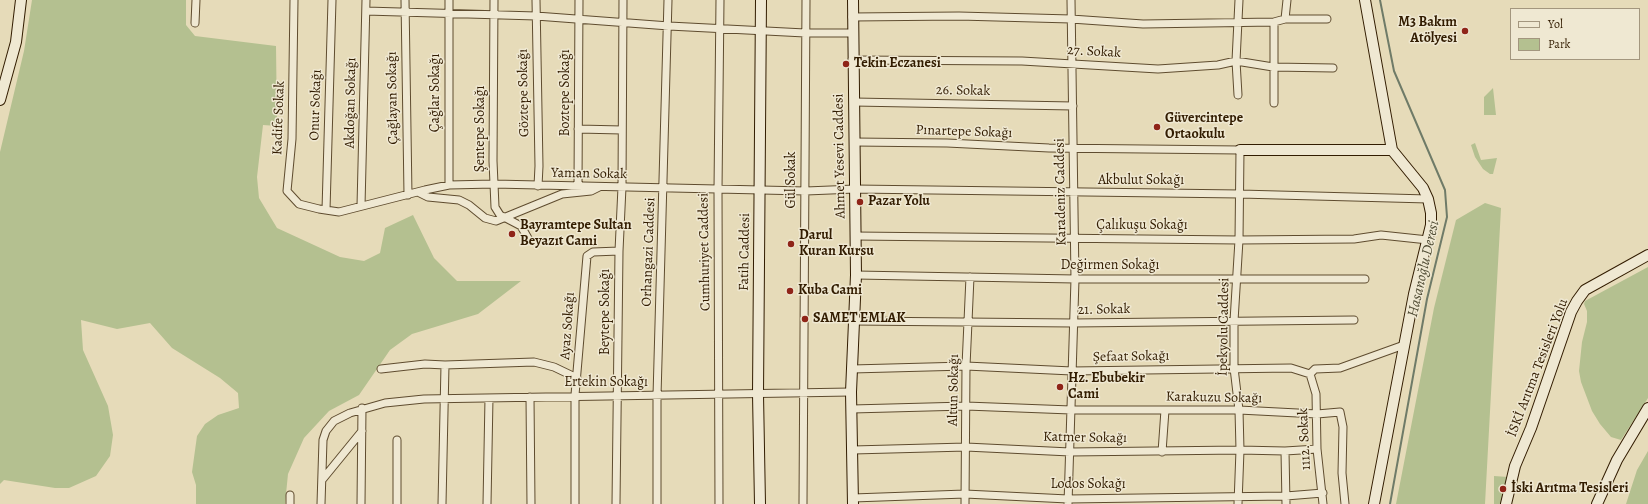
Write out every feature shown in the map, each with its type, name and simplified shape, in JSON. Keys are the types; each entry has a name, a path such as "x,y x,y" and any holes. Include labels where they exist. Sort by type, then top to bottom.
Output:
{"main road":[{"path":"0,100 14,48 21,0"},
{"name":"Fatih Caddesi","path":"760,504 758,394 761,0"},
{"name":"Ahmet Yesevi Caddesi","path":"853,0 852,60 854,102 856,275 851,392 853,501"},
{"path":"1365,0 1392,150 1423,188 1432,213 1428,240 1414,294 1374,504"},
{"path":"1240,150 1392,150"},
{"name":"İSKİ Arıtma Tesisleri Yolu","path":"1506,504 1515,466 1531,428 1571,312 1577,301 1585,290 1648,255"},
{"path":"1597,504 1617,460 1648,408"}],"street":[{"path":"195,24 196,0"},
{"name":"Kadife Sokak","path":"294,0 292,139 287,191 299,204 326,210"},
{"name":"Onur Sokağı","path":"326,210 332,0"},
{"name":"Akdoğan Sokağı","path":"361,206 366,0"},
{"name":"Çağlayan Sokağı","path":"405,0 408,195"},
{"name":"Çağlar Sokağı","path":"448,0 449,185"},
{"name":"Şentepe Sokağı","path":"494,0 495,208 500,215 521,226 530,240"},
{"name":"Göztepe Sokağı","path":"536,0 539,166 538,186"},
{"name":"Boztepe Sokağı","path":"578,186 579,0"},
{"name":"Beytepe Sokağı","path":"616,504 619,251 622,187 623,0"},
{"name":"Orhangazi Caddesi","path":"657,504 657,396 669,26 668,0"},
{"name":"Cumhuriyet Caddesi","path":"719,504 720,394 718,190 720,0"},
{"name":"Gül Sokak","path":"803,504 806,0"},
{"name":"Karadeniz Caddesi","path":"1068,501 1075,279 1071,0"},
{"path":"1238,95 1236,61 1239,0"},
{"path":"1285,20 1287,0"},
{"path":"366,11 448,13 494,16 536,16 669,26 720,27 805,33 852,33"},
{"path":"852,17 960,16 1071,19 1143,24 1274,22 1285,20 1327,19"},
{"path":"1274,22 1274,103"},
{"name":"27. Sokak","path":"852,60 1022,61 1158,69 1218,65 1236,61 1274,67 1333,68"},
{"name":"26. Sokak","path":"854,102 1072,106"},
{"path":"578,129 622,130"},
{"name":"Pınartepe Sokağı","path":"854,142 947,143 1073,148 1240,150"},
{"name":"İpekyolu Caddesi","path":"1238,500 1240,450 1239,410 1234,368 1234,321 1239,240 1240,150"},
{"name":"Yaman Sokak","path":"326,210 339,212 449,185 494,184 806,191 855,189"},
{"path":"418,192 428,197 454,199 464,202 490,220 496,221 562,194 591,191 599,186"},
{"name":"Akbulut Sokağı","path":"855,189 1240,194 1428,199"},
{"name":"Çalıkuşu Sokağı","path":"855,236 1239,240 1354,238 1381,235 1428,240"},
{"name":"Ayaz Sokağı","path":"575,504 575,396 587,256 593,252 619,251"},
{"name":"Değirmen Sokağı","path":"856,275 1075,279 1365,279"},
{"name":"Altun Sokağı","path":"965,504 966,366 970,277"},
{"name":"21. Sokak","path":"854,321 1073,323 1354,320"},
{"path":"1310,374 1315,369 1340,368 1404,345"},
{"path":"382,369 425,364 445,365 534,362 554,367 577,378"},
{"path":"442,504 445,365"},
{"name":"Şefaat Sokağı","path":"852,369 966,366 1072,371 1291,368 1310,374"},
{"name":"1112. Sokak","path":"1310,374 1313,380 1318,414 1317,449 1323,504"},
{"name":"Ertekin Sokağı","path":"321,504 323,440 326,431 334,421 362,408 407,399 575,396 618,397 851,392"},
{"path":"530,397 531,504"},
{"path":"487,504 489,398"},
{"name":"Karakuzu Sokağı","path":"852,410 966,406 1072,410 1239,410 1318,414 1340,412 1343,427 1342,473 1345,504"},
{"path":"361,504 362,408"},
{"path":"1162,452 1165,410"},
{"path":"322,480 362,431"},
{"path":"397,440 397,504"},
{"name":"Katmer Sokağı","path":"853,450 966,447 1070,452 1240,450 1285,451 1317,449"},
{"path":"1285,451 1286,504"},
{"name":"Lodos Sokağı","path":"853,501 965,494 1068,501 1238,500 1322,493"},
{"path":"290,495 290,504"}],"green space":[{"path":"32,0 186,0 186,25 195,36 276,46 277,126 263,125 257,177 259,198 277,228 340,257 364,261 380,253 385,228 413,215 434,258 457,281 521,281 478,314 412,334 390,350 359,395 329,411 304,438 288,474 285,504 196,504 196,485 192,472 197,436 205,424 218,415 239,408 238,393 220,378 172,348 150,323 117,329 81,320 83,350 108,406 113,435 110,456 96,476 69,488 55,488 4,480 0,484 0,152 24,51"},
{"path":"1493,88 1496,115 1484,115 1484,97"},
{"path":"1475,143 1481,160 1497,158 1493,174 1490,174 1483,169 1475,157 1471,145"},
{"path":"1485,203 1501,208 1485,504 1396,504 1434,308 1456,220"},
{"path":"1648,267 1648,398 1621,440 1611,437 1600,424 1592,411 1581,382 1579,371 1582,342 1587,322 1587,311 1584,304 1585,301"},
{"path":"1648,451 1648,504 1626,504 1637,470"},
{"path":"1494,476 1508,477 1501,504 1494,504"}],"waterway":[{"name":"Hasanoğlu Deresi","path":"1380,0 1394,71 1445,190 1447,217 1427,299 1390,504"}],"place":[{"name":"M3 Bakım Atölyesi","path":"1465,31"},
{"name":"Tekin Eczanesi","path":"846,64"},
{"name":"Güvercintepe Ortaokulu","path":"1157,127"},
{"name":"Pazar Yolu","path":"860,202"},
{"name":"Bayramtepe Sultan Beyazıt Cami","path":"512,234"},
{"name":"Darul Kuran Kursu","path":"791,244"},
{"name":"Kuba Cami","path":"790,291"},
{"name":"SAMET EMLAK","path":"805,319"},
{"name":"Hz. Ebubekir Cami","path":"1060,387"},
{"name":"İski Arıtma Tesisleri","path":"1503,489"}]}
